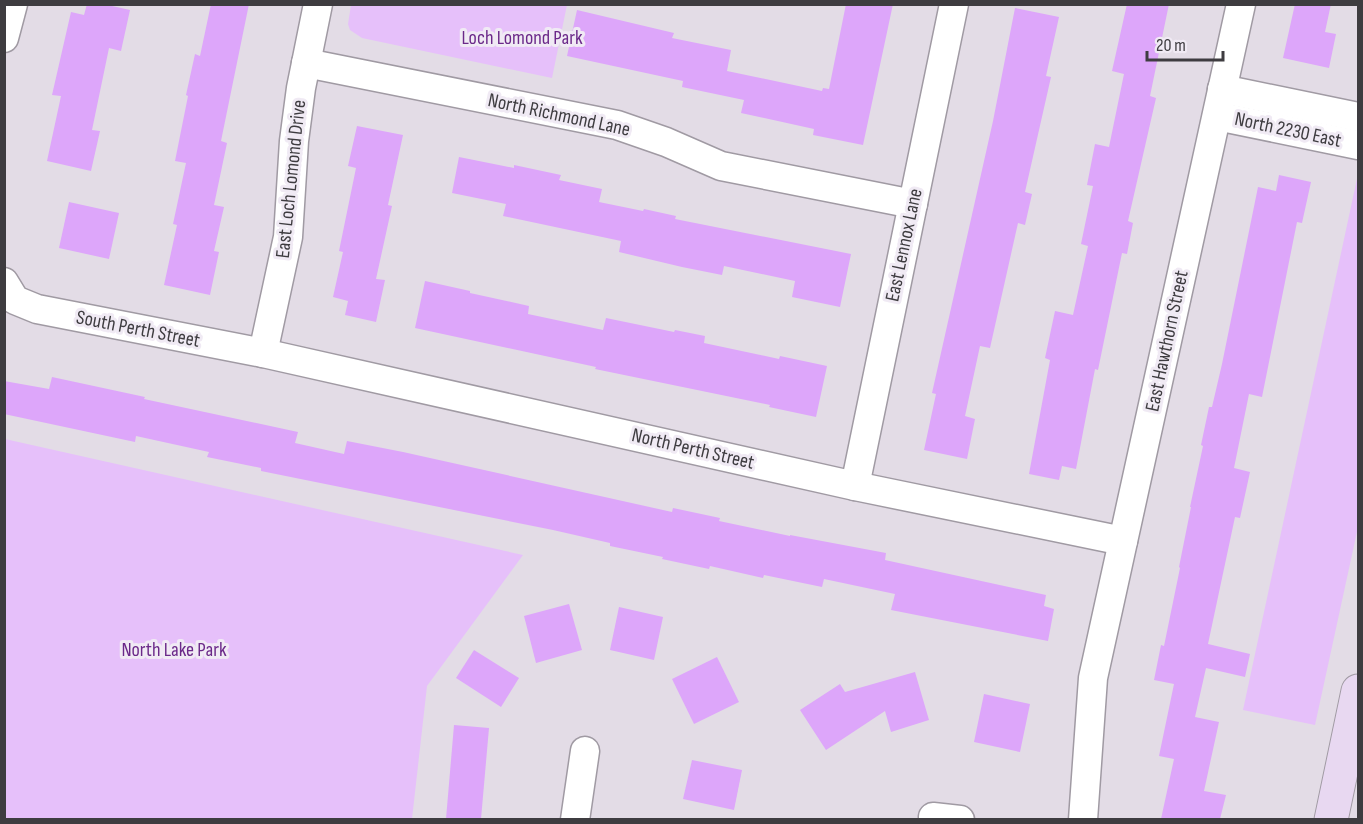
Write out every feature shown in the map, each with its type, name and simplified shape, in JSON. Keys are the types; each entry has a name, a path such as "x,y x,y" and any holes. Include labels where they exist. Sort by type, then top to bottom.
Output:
{"street":[{"path":"4,38 13,4"},
{"name":"East Loch Lomond Drive","path":"263,353 288,237 294,141 301,88 318,4"},
{"name":"East Lennox Lane","path":"855,486 954,4"},
{"name":"East Hawthorn Street","path":"1083,819 1093,678 1241,4"},
{"name":"North Richmond Lane","path":"306,63 617,125 666,142 721,166 913,204"},
{"name":"North 2230 East","path":"1222,88 1359,117"},
{"name":"North 2230 East","path":"1217,116 1359,145"},
{"name":"South Perth Street","path":"10,291 37,309 263,353"},
{"name":"North Perth Street","path":"263,353 855,486 1123,541"},
{"path":"1331,819 1359,692"},
{"path":"575,819 585,751"}],"green space":[{"name":"Loch Lomond Park","path":"351,4 567,5 552,78 362,38 350,30 348,24"},
{"path":"1358,174 1358,527 1315,725 1243,710"},
{"name":"North Lake Park","path":"5,439 523,555 427,686 412,819 5,819"}],"building":[{"path":"87,4 103,4 130,10 121,51 109,48 92,130 100,131 91,171 47,161 61,96 52,95 71,12 84,15"},
{"path":"211,4 249,4 221,141 227,143 214,205 224,207 214,251 219,252 210,295 164,285 177,225 173,224 186,163 175,161 188,96 186,95 195,54 200,56"},
{"path":"846,4 893,4 863,145 813,135 814,129 741,113 744,100 682,87 683,81 567,56 577,10 674,33 672,38 731,50 727,71 822,91 823,88 829,89"},
{"path":"1127,4 1169,4 1150,96 1156,98 1128,221 1133,223 1127,254 1122,253 1098,370 1095,369 1076,469 1062,466 1059,480 1029,474 1050,360 1045,358 1055,311 1073,315 1088,246 1081,244 1093,186 1087,185 1095,144 1109,147 1124,74 1112,71"},
{"path":"1295,4 1331,4 1325,32 1336,34 1329,68 1283,58"},
{"path":"1015,8 1059,17 1046,76 1051,77 1025,192 1032,194 1025,225 1018,223 990,348 980,346 965,416 975,419 967,459 924,450 936,394 932,393 993,121"},
{"path":"357,126 403,135 388,205 392,206 376,279 385,280 376,322 345,315 348,301 333,297 343,252 339,251 356,168 348,166"},
{"path":"459,157 561,175 559,180 602,189 599,202 643,211 644,209 676,216 675,219 851,254 840,307 792,297 795,281 724,266 722,275 682,267 619,252 621,241 503,216 506,204 452,193"},
{"path":"1279,175 1311,182 1302,223 1297,222 1262,397 1249,394 1234,468 1250,472 1240,518 1235,517 1208,644 1250,654 1245,677 1206,668 1195,717 1219,722 1204,791 1226,795 1220,819 1161,819 1174,759 1159,756 1174,684 1154,680 1161,645 1164,646 1203,446 1201,445 1222,364 1258,187 1276,191"},
{"path":"69,202 119,213 109,259 59,248"},
{"path":"425,281 529,306 528,314 603,330 606,318 705,336 704,343 779,359 780,356 827,366 816,417 415,328"},
{"path":"52,377 298,432 295,443 344,454 347,441 403,452 672,512 673,508 720,518 719,521 790,536 886,553 885,560 1046,595 1044,606 1054,609 1048,641 891,610 895,594 824,579 822,587 764,575 763,578 710,566 709,569 553,530 261,471 261,468 207,457 209,452 136,436 135,442 4,414 4,381 49,389"},
{"path":"569,604 582,650 536,663 524,616"},
{"path":"619,607 663,617 654,660 610,650"},
{"path":"474,650 519,678 501,707 456,678"},
{"path":"717,657 739,702 694,724 672,679"},
{"path":"915,672 929,720 891,732 885,711 826,750 800,710 840,684 845,692"},
{"path":"984,694 1030,704 1020,752 974,742"},
{"path":"454,725 489,728 481,819 446,819"},
{"path":"692,760 742,770 734,810 683,799"}]}
